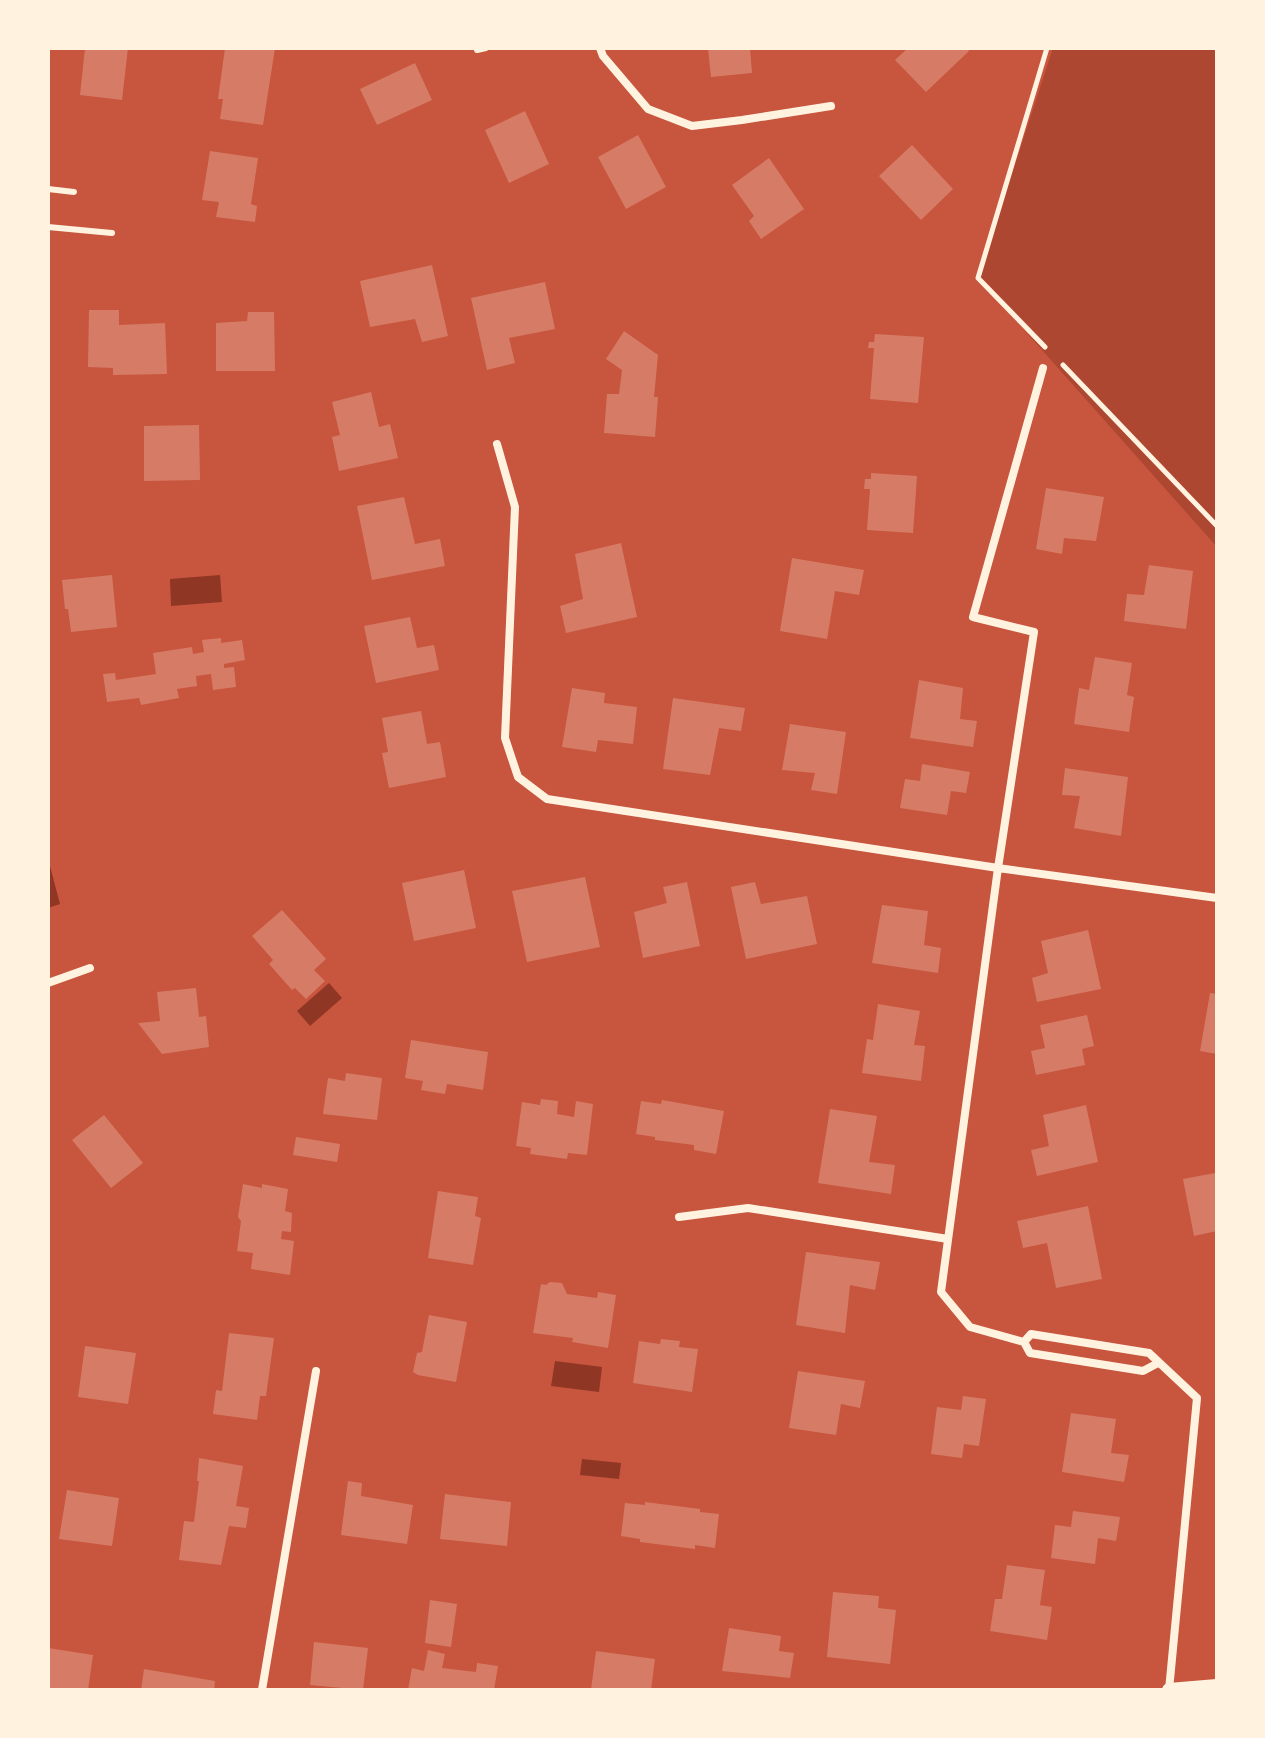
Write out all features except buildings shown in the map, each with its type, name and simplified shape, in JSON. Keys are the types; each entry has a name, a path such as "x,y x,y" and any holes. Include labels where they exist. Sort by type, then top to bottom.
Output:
{"street":[{"path":"600,48 603,56 648,109 692,126 831,106"},
{"path":"1043,368 973,617 1034,632 998,868 941,1292 970,1327 1024,1342 1030,1353 1143,1371 1158,1363"},
{"path":"497,444 515,507 505,738 518,777 547,799 1217,898"},
{"path":"48,983 90,968"},
{"path":"679,1217 748,1208 948,1239"},
{"path":"1024,1342 1031,1334 1149,1353 1197,1398 1169,1690 1217,1686"},
{"path":"262,1690 316,1371"}],"lane":[{"path":"477,50 486,48"},
{"path":"48,189 74,192"},
{"path":"48,227 112,233"}],"path":[{"path":"1047,48 978,278 1217,526"}],"shaded area":[{"path":"1053,48 1217,48 1217,547 978,278"},
{"path":"220,575 222,602 171,606 170,579"},
{"path":"48,867 60,904 48,908"},
{"path":"329,983 342,998 310,1026 297,1011"},
{"path":"555,1361 602,1367 599,1392 551,1386"},
{"path":"582,1459 621,1463 619,1479 580,1475"}]}
